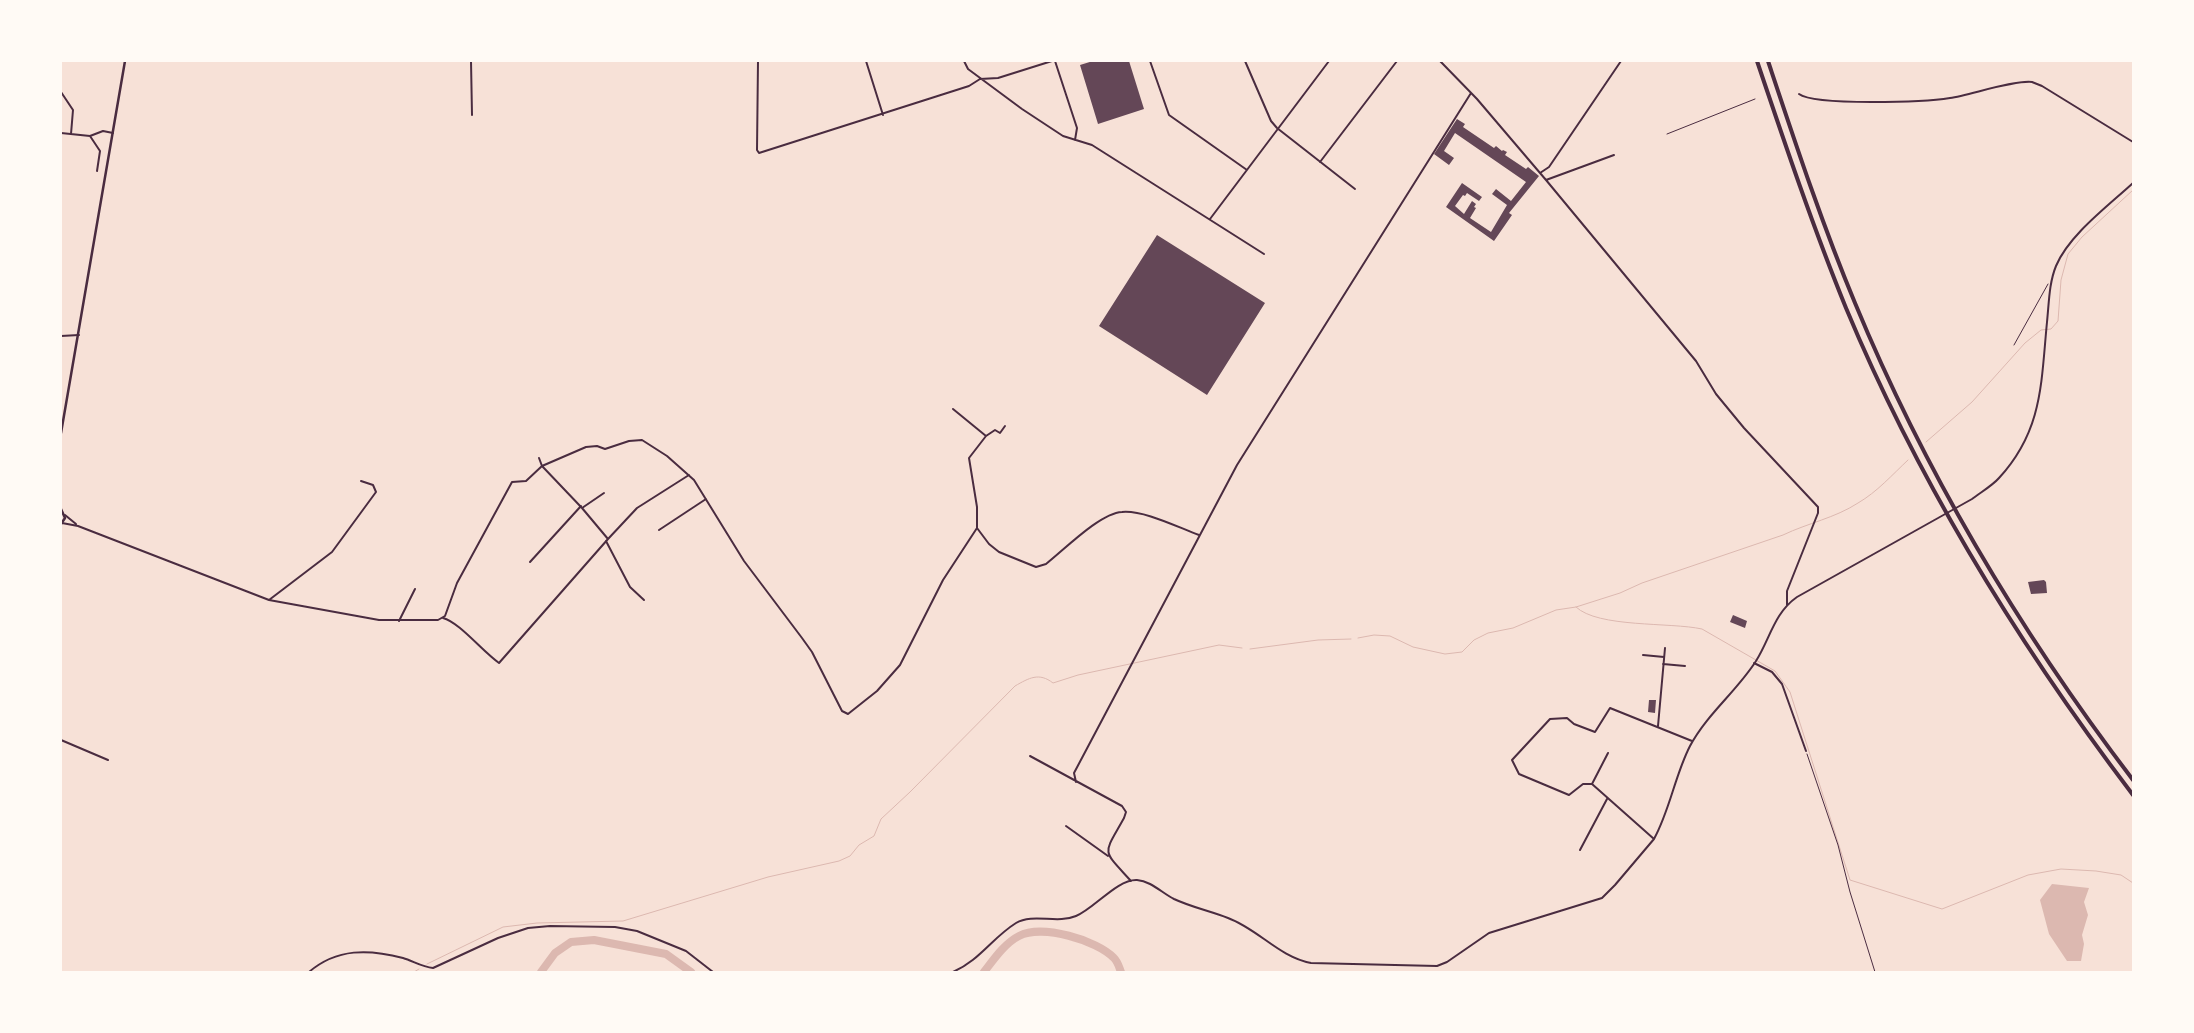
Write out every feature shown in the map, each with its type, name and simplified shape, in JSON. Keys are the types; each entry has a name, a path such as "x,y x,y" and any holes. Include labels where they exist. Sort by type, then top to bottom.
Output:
{"highway":[{"path":"1758,61 1820,241 1859,337 1911,446 1957,531 2015,628 2064,701 2133,795"},
{"path":"1768,61 1828,237 1875,350 1919,441 1977,547 2023,623 2072,696 2133,780"}],"street":[{"path":"61,433 125,61"},
{"path":"471,61 472,115"},
{"path":"758,61 757,150 759,153 970,86 980,79 998,78 1052,61"},
{"path":"866,61 883,115"},
{"path":"964,61 968,69 980,79 1063,136 1092,144 1264,254"},
{"path":"1055,61 1077,128 1075,140"},
{"path":"1150,61 1170,115 1247,170"},
{"path":"1245,61 1271,121 1277,128 1355,189"},
{"path":"1210,219 1329,61"},
{"path":"1320,162 1397,61"},
{"path":"1440,61 1471,93 1546,180 1696,361 1732,414 1758,445 1818,506 1817,517 1787,592 1787,605"},
{"path":"1540,173 1549,168 1621,61"},
{"path":"1799,94 1811,100 1830,102 1937,100 2032,82 2042,86 2133,142"},
{"path":"61,92 72,110 71,134"},
{"path":"1076,782 1074,774 1198,535 1235,472 1237,465 1471,93"},
{"path":"61,133 90,136 103,131 113,133"},
{"path":"90,136 100,151 97,171"},
{"path":"1546,180 1614,155"},
{"path":"953,972 976,959 1018,922 1070,918 1078,915 1118,887 1130,881 1146,882 1174,899 1235,921 1298,961 1311,963 1437,966 1447,962 1489,932 1602,898 1616,885 1654,839 1659,830 1677,777 1693,741 1755,662 1772,627 1787,605 1797,597 1972,499 1998,479 2025,443 2034,424 2039,404 2052,279 2063,252 2072,240 2133,183"},
{"path":"61,336 79,335"},
{"path":"953,409 986,436"},
{"path":"443,618 457,583 514,481 526,481 542,466 586,447 605,448 637,440 653,445 690,475 744,561 812,652 845,714 877,691 900,664 943,580 977,528 978,507 969,458 986,436 995,430 1000,433 1005,426"},
{"path":"540,458 542,466 582,507 607,540 630,587 644,600"},
{"path":"65,515 62,523 78,526 269,600 374,620 438,620 443,618 453,623 499,663 637,508 690,475"},
{"path":"269,600 332,552 376,492 373,485 361,481"},
{"path":"530,562 582,507 604,493"},
{"path":"659,530 706,499"},
{"path":"61,509 78,526"},
{"path":"977,528 989,544 999,552 1036,567 1046,564 1099,522 1110,515 1121,512 1138,513 1198,535"},
{"path":"399,621 415,589"},
{"path":"1658,726 1665,648"},
{"path":"1643,655 1664,657"},
{"path":"1755,662 1772,672 1782,684 1806,751"},
{"path":"1663,664 1685,666"},
{"path":"1654,839 1592,784 1583,784 1569,795 1519,774 1512,760 1550,719 1567,718 1574,724 1595,732 1612,708 1693,741"},
{"path":"61,740 108,760"},
{"path":"1592,784 1608,754"},
{"path":"1030,756 1122,806 1126,812 1107,849 1108,856"},
{"path":"1580,850 1607,799"},
{"path":"1066,826 1108,856 1130,881"},
{"path":"309,972 332,957 359,951 396,956 433,968 516,931 550,926 625,927 686,951 713,972"}],"path":[{"path":"1667,134 1755,98"},
{"path":"2014,346 2043,290 2052,279"},
{"path":"1806,751 1838,845 1850,892 1875,972"}],"shaded area":[{"path":"2052,884 2089,888 2084,902 2088,915 2082,935 2084,944 2081,961 2067,961 2049,934 2040,900"}],"building":[{"path":"1093,61 1129,61 1144,109 1098,124 1080,65"},
{"path":"1457,119 1465,124 1463,127 1494,148 1496,146 1502,151 1507,152 1505,155 1526,169 1528,167 1539,176 1509,213 1512,215 1494,241 1446,207 1462,183 1482,197 1479,201 1467,193 1465,196 1463,195 1455,206 1464,214 1472,201 1476,204 1474,207 1476,208 1470,218 1491,232 1507,205 1492,194 1496,189 1511,201 1526,182 1455,133 1444,151 1454,158 1449,165 1434,154"},
{"path":"1157,235 1265,303 1207,395 1099,326"},
{"path":"2044,580 2047,593 2031,594 2028,582"},
{"path":"1733,615 1747,621 1745,628 1730,622"},
{"path":"1649,700 1656,700 1655,713 1648,712"}],"waterway":[{"path":"1926,442 1972,402 2025,343 2041,330 2051,329 2058,321 2061,280 2068,254 2082,237 2133,190"},
{"path":"1358,638 1374,635 1390,636 1413,647 1445,654 1462,652 1474,640 1488,633 1513,628 1556,610 1576,607 1620,593 1642,583 1783,535 1840,513 1872,494 1908,460"},
{"path":"1576,607 1586,614 1617,621 1702,629 1775,671 1790,692 1850,880 1942,909 2028,875 2061,869 2121,875 2133,883"},
{"path":"1250,649 1318,640 1351,639"},
{"path":"427,964 503,927 537,923 623,921 768,877 839,861 850,856 859,845 874,836 881,819 1020,683 1034,677 1043,678 1053,683 1078,675 1219,645 1242,648"},
{"path":"984,972 1000,952 1014,939 1029,933 1041,932 1069,936 1095,945 1114,958 1121,972"},
{"path":"541,972 555,953 571,942 594,940 666,954 691,972"},
{"path":"414,972 419,969"}]}
